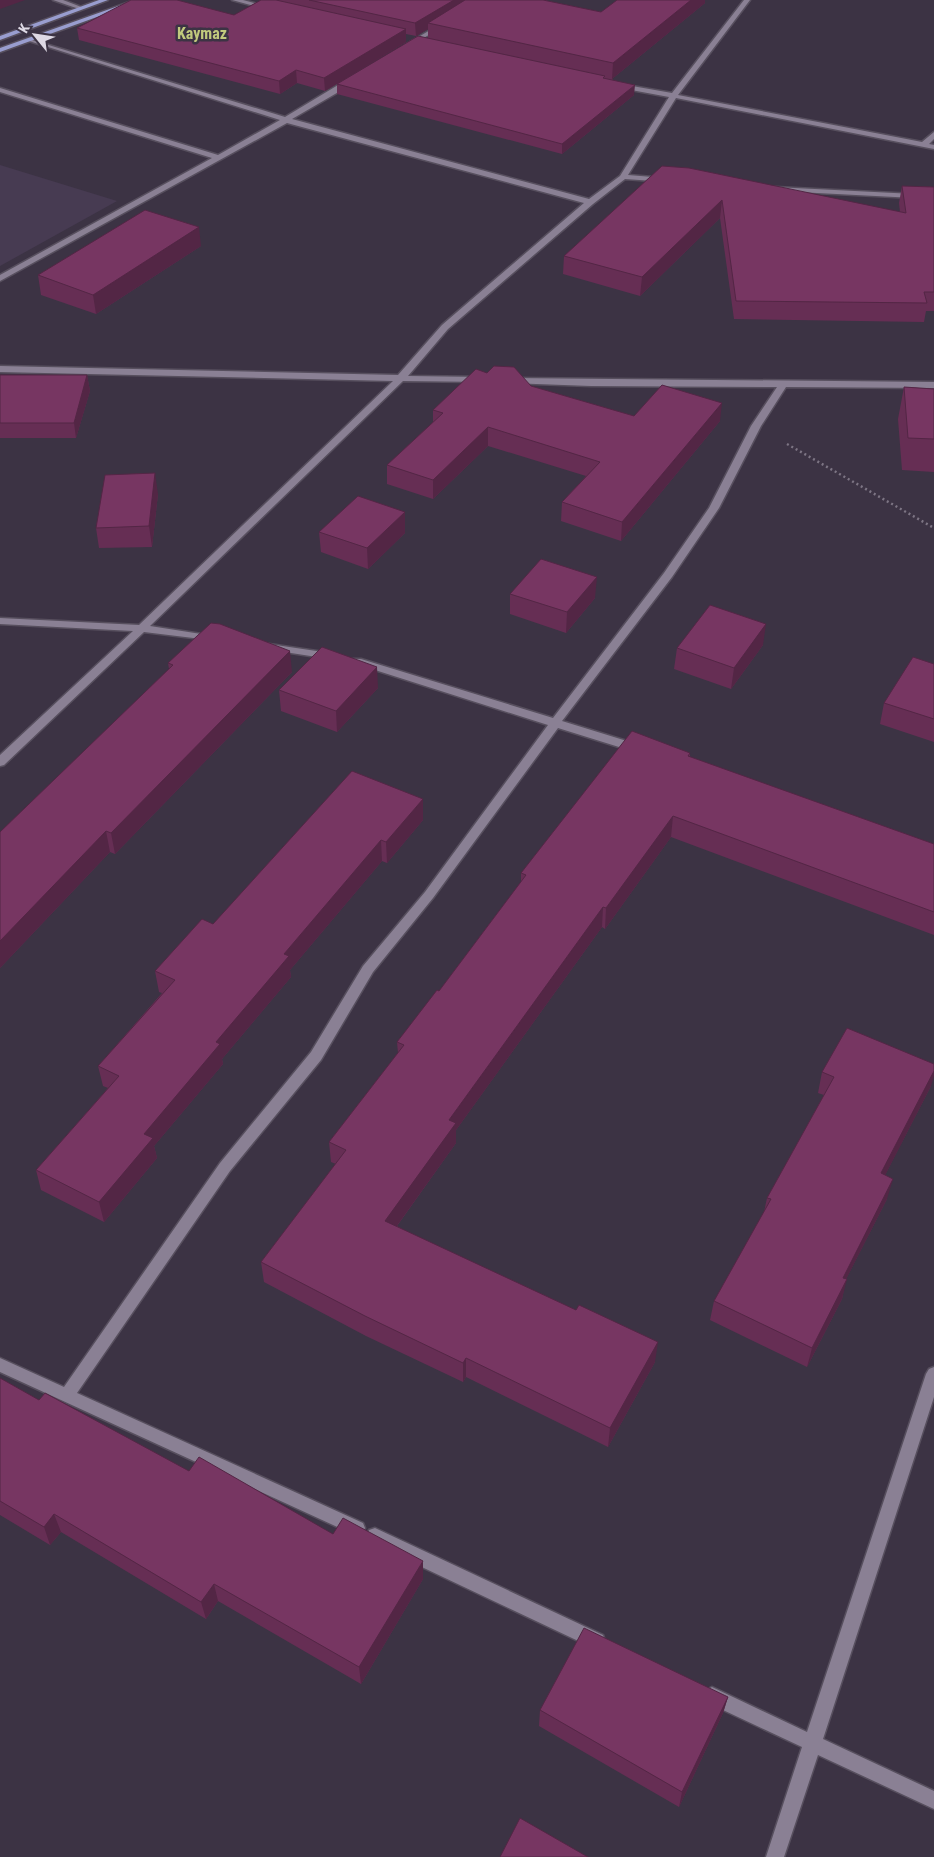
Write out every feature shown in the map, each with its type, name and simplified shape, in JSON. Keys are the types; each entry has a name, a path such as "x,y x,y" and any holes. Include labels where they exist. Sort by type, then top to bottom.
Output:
{"main road":[{"path":"0,38 105,0"},
{"path":"0,50 141,0"}],"street":[{"path":"56,0 81,8"},
{"path":"235,0 273,9"},
{"path":"0,762 402,377 445,328 590,202 623,177 673,97 747,0"},
{"path":"399,51 449,20"},
{"path":"406,39 425,43"},
{"path":"30,40 286,120 590,202"},
{"path":"0,278 286,120 359,76"},
{"path":"606,82 673,97 934,147"},
{"path":"0,90 218,157"},
{"path":"925,144 934,134"},
{"path":"623,177 672,181"},
{"path":"771,189 934,197"},
{"path":"0,369 402,377 591,384 784,383 934,385"},
{"path":"66,1396 225,1167 316,1056 368,969 429,895 556,722 668,575 714,508 756,426 784,383"},
{"path":"0,621 142,628 228,641"},
{"path":"256,645 352,659 650,752"},
{"path":"0,1365 243,1474 608,1646"},
{"path":"775,1857 934,1374"},
{"path":"696,1689 934,1800"}],"path":[{"path":"756,426 934,528"}],"shaded area":[{"path":"0,165 117,201 0,266"}],"building":[{"path":"131,0 177,0 234,15 261,0 276,0 406,29 324,78 296,70 279,81 77,28"},
{"path":"309,0 454,0 415,23"},
{"path":"465,0 543,0 601,12 617,0 691,0 613,63 428,23"},
{"path":"418,36 605,76 603,78 635,85 562,144 337,84"},
{"path":"662,166 689,168 906,213 902,186 934,187 934,292 924,292 927,303 736,301 722,200 642,277 564,256"},
{"path":"145,210 199,227 93,295 38,275"},
{"path":"494,366 514,367 531,386 634,416 662,385 722,403 622,522 562,502 600,462 488,427 433,480 387,465 443,413 433,410 476,369 487,373"},
{"path":"0,375 87,375 74,423 0,423"},
{"path":"904,387 934,389 934,439 908,438"},
{"path":"155,473 149,526 96,528 105,475"},
{"path":"358,496 405,512 367,548 319,532"},
{"path":"541,559 597,577 567,612 510,594"},
{"path":"710,605 766,624 734,668 677,648"},
{"path":"211,623 220,624 290,651 111,833 106,831 0,941 0,832 173,665 168,663"},
{"path":"322,647 377,667 336,711 279,690"},
{"path":"913,657 934,664 934,719 884,703"},
{"path":"632,731 690,753 688,756 934,844 934,912 673,816 606,908 603,907 449,1120 456,1123 385,1221 576,1310 579,1305 658,1342 610,1428 466,1358 463,1363 365,1316 261,1262 346,1150 329,1142 404,1045 397,1042 437,990 439,991 526,875 521,873"},
{"path":"352,771 423,799 386,842 381,840 284,954 289,956 216,1042 220,1044 144,1134 153,1138 99,1202 36,1170 119,1076 98,1066 175,980 155,971 202,919 213,924"},
{"path":"847,1028 934,1064 934,1071 881,1173 893,1179 843,1278 847,1279 812,1348 714,1301 771,1199 767,1198 834,1077 822,1072"},
{"path":"0,1378 39,1400 45,1393 189,1471 199,1457 333,1534 343,1518 423,1561 359,1667 214,1584 201,1602 54,1514 44,1527 0,1501"},
{"path":"584,1628 728,1697 682,1792 540,1710"},
{"path":"520,1818 588,1857 500,1857"}],"district":[{"name":"Kaymaz","path":"202,33"}]}
